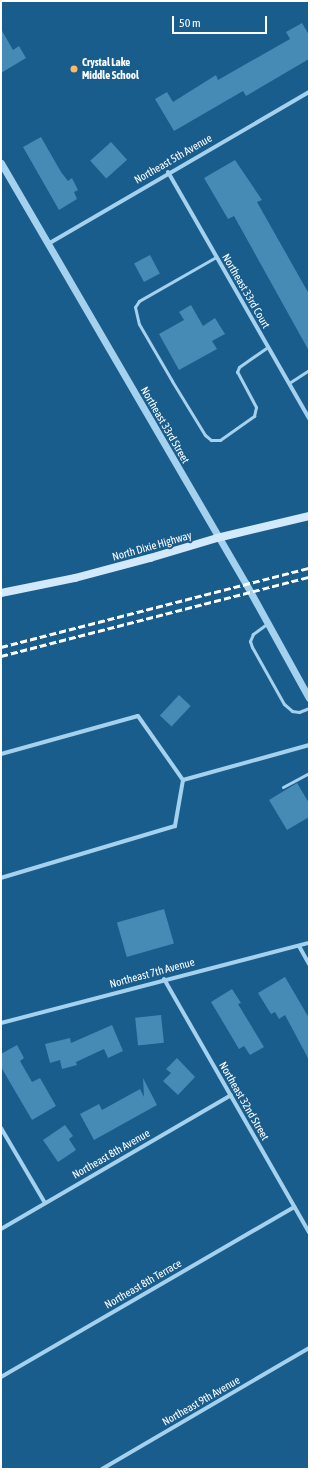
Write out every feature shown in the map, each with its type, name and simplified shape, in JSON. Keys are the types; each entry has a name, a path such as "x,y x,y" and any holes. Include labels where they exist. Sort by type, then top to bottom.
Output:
{"main road":[{"name":"North Dixie Highway","path":"1,593 150,558 217,538 309,516"}],"street":[{"name":"Northeast 5th Avenue","path":"48,244 168,172 309,92"},
{"name":"Northeast 33rd Street","path":"1,163 217,538 307,690 309,698"},
{"name":"Northeast 33rd Court","path":"168,172 309,418"},
{"path":"1,754 138,716 183,780 175,826 1,878"},
{"path":"183,780 309,745"},
{"name":"Northeast 7th Avenue","path":"1,1023 164,979 309,943"},
{"path":"299,946 309,964"},
{"name":"Northeast 32nd Street","path":"164,979 309,1232"},
{"name":"Northeast 8th Avenue","path":"1,1228 231,1095"},
{"path":"1,1128 45,1203"},
{"name":"Northeast 8th Terrace","path":"1,1377 294,1206"},
{"name":"Northeast 9th Avenue","path":"102,1469 309,1348"}],"lane":[{"path":"216,257 139,301 135,307 139,324 205,435 211,440 220,440 254,416 256,407 237,372 239,367 268,347"},
{"path":"289,383 309,370"},
{"path":"268,624 253,634 250,641 252,648 284,704 292,711 299,712 309,708"},
{"path":"283,787 309,773"}],"building":[{"path":"302,23 309,35 309,59 246,96 243,91 174,131 155,99 167,92 173,102 216,75 218,80 290,39 286,32"},
{"path":"1,29 13,50 19,46 26,58 1,73"},
{"path":"41,137 61,172 68,181 72,178 78,190 74,192 77,199 59,210 23,147"},
{"path":"111,142 127,160 106,179 90,161"},
{"path":"235,160 262,200 257,202 309,294 309,351 234,216 228,219 204,178"},
{"path":"150,255 160,274 144,282 134,263"},
{"path":"191,305 203,326 215,318 225,334 212,341 217,349 179,370 159,334 184,320 179,312"},
{"path":"179,695 191,706 172,726 160,715"},
{"path":"297,783 309,803 309,817 287,830 269,800"},
{"path":"164,909 174,944 127,957 117,923"},
{"path":"285,977 309,1018 309,1060 285,1015 279,1019 275,1012 271,1014 258,993"},
{"path":"232,989 241,1003 238,1004 264,1047 250,1055 244,1046 239,1049 211,1002"},
{"path":"161,1015 164,1043 138,1046 135,1018"},
{"path":"112,1025 123,1051 108,1058 104,1049 76,1062 77,1065 62,1069 60,1060 50,1063 45,1044 70,1038 71,1043"},
{"path":"17,1045 24,1058 20,1061 32,1082 40,1078 56,1106 32,1120 1,1067 1,1054"},
{"path":"177,1058 195,1077 178,1095 163,1081 171,1073 166,1069"},
{"path":"143,1078 157,1105 94,1140 80,1114 99,1104 102,1110 140,1089 144,1097"},
{"path":"65,1125 73,1136 69,1139 76,1150 58,1162 43,1140"}],"railway":[{"path":"1,647 309,568"},
{"path":"1,656 309,577"}],"place":[{"name":"Crystal Lake Middle School","path":"74,69"}]}
